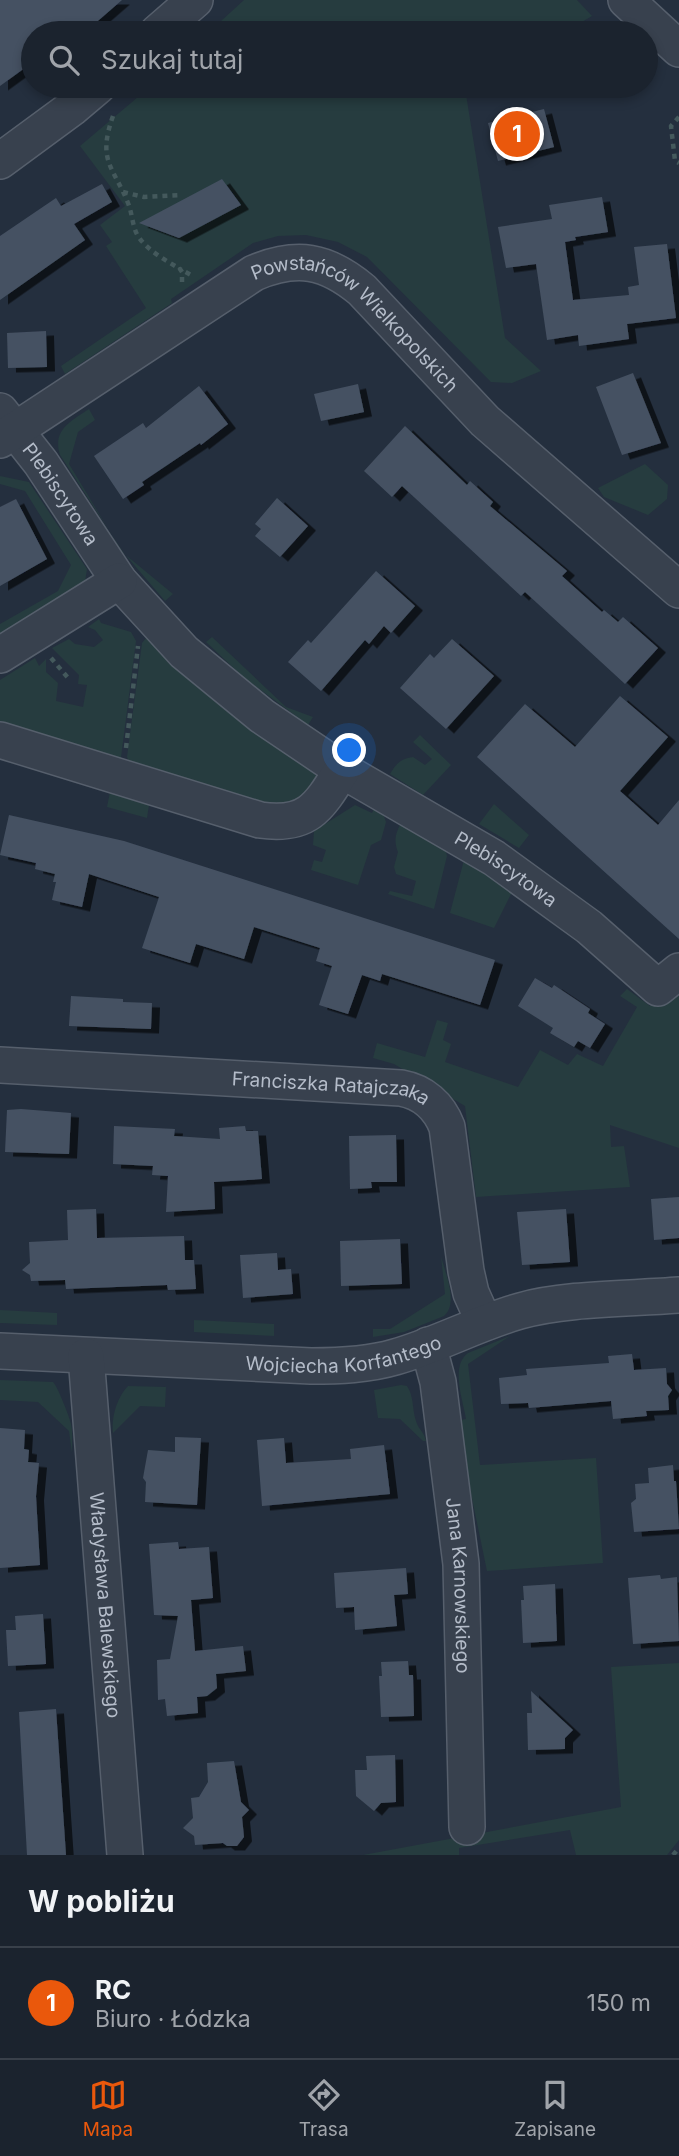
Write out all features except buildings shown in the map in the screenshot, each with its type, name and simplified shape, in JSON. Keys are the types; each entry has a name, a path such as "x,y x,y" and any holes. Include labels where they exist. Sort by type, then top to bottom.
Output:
{"street":[{"path":"171,21 195,0"},
{"path":"626,0 649,21"},
{"path":"658,30 679,49"},
{"path":"0,161 72,108 106,98"},
{"name":"Powstańców Wielkopolskich","path":"5,427 254,274 274,265 293,262 328,267 362,290 485,421 679,590"},
{"name":"Plebiscytowa","path":"5,427 41,463 119,582 184,652 262,716 342,770 494,858 589,927 668,979"},
{"path":"0,654 119,582"},
{"path":"0,740 260,820 281,822 298,820 317,808 342,770"},
{"name":"Franciszka Ratajczaka","path":"0,1065 401,1088 416,1092 438,1110 447,1127 466,1270 473,1297 484,1322"},
{"name":"Wojciecha Korfantego","path":"0,1351 318,1366 373,1362 428,1345 484,1322 535,1307 679,1295"},
{"name":"Jana Karnowskiego","path":"428,1345 440,1395 461,1564 467,1827"},
{"name":"Władysława Balewskiego","path":"86,1356 125,1855"}],"path":[{"path":"106,98 109,128 107,163 122,192 140,239 180,269"},
{"path":"679,117 671,127 675,161 679,163"},
{"path":"122,192 144,197 180,195"},
{"path":"125,753 138,645"},
{"path":"49,656 69,679"},
{"path":"673,1855 679,1848"}],"green space":[{"path":"244,0 577,0 592,16 583,21 221,21"},
{"path":"137,98 467,98 505,338 541,371 512,383 491,382 367,257 338,242 306,235 278,236 253,243 171,299 172,303 65,374 61,366 146,308 106,246 112,242 100,225 125,206 80,146"},
{"path":"89,409 95,420 78,432 69,464 109,531 60,455 58,446 65,427"},
{"path":"645,464 668,485 667,499 648,515 604,497 598,488"},
{"path":"0,476 29,482 87,569 85,582 0,635 0,624 58,591 71,565 25,491 0,484"},
{"path":"125,555 173,594 165,601"},
{"path":"99,619 101,623 131,632 136,641 120,765 0,729 0,680 35,658 39,666 46,659 46,672 58,683 56,701 83,707 87,685 78,684 79,675 52,648 69,639 75,644 94,647 103,640 95,630 88,627"},
{"path":"151,632 322,776 287,812 132,769 127,757 142,643"},
{"path":"212,637 286,707 313,717 308,725 242,676 206,642"},
{"path":"420,735 451,765 423,795 390,774 396,765 405,759 413,757 425,765 432,759 413,742"},
{"path":"110,792 149,805 147,818 107,807"},
{"path":"377,803 386,822 381,840 371,845 358,885 311,870 314,860 322,862 326,850 313,845 314,831 355,805 372,813"},
{"path":"494,804 529,835 519,848 479,824"},
{"path":"403,820 443,839 447,856 434,909 388,894 390,891 412,896 416,881 396,874 394,867 398,852 396,836"},
{"path":"464,860 515,886 494,928 450,913"},
{"path":"679,983 679,1148 610,1125 611,1147 624,1146 630,1187 476,1197 465,1106 394,1064 373,1058 377,1043 425,1057 437,1020 448,1023 443,1040 451,1044 445,1062 518,1087 540,1050 568,1065 577,1054 603,1066 637,1007 620,996 627,989 650,1006"},
{"path":"441,1256 451,1296 444,1316 404,1332 373,1337 373,1329 390,1329 445,1294"},
{"path":"0,1310 57,1313 57,1325 0,1323"},
{"path":"194,1320 274,1324 274,1336 194,1332"},
{"path":"510,1336 468,1364 480,1465 596,1458 603,1563 487,1571 456,1421 466,1419 459,1375 460,1366 468,1353"},
{"path":"0,1380 53,1382 70,1421 72,1453 69,1431 38,1402 0,1400"},
{"path":"128,1386 166,1387 165,1407 140,1406 113,1433 116,1408"},
{"path":"407,1386 409,1390 416,1421 426,1441 400,1419 378,1418 374,1390"},
{"path":"679,1663 679,1840 667,1855 576,1855 570,1830 459,1848 459,1855 363,1855 621,1807 611,1667"}],"place":[{"name":"RC","path":"517,134"}]}
